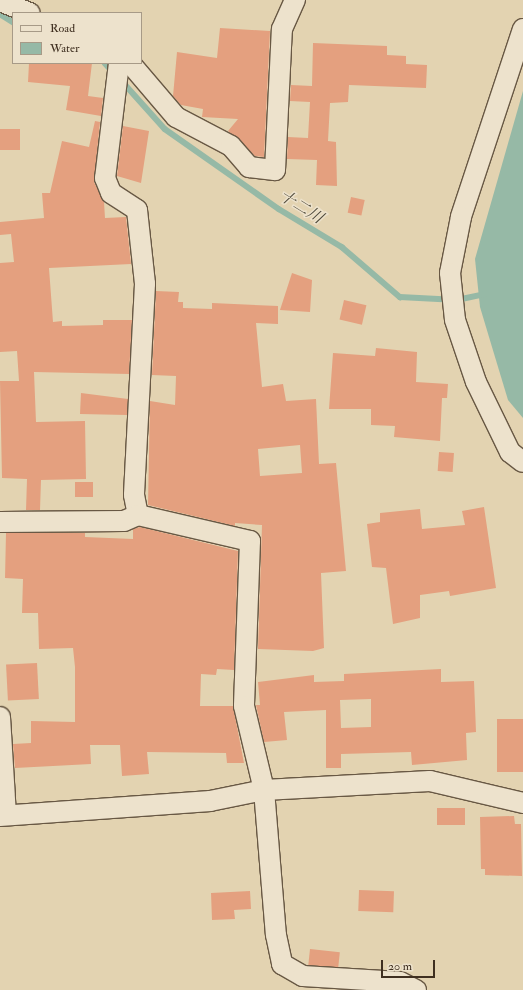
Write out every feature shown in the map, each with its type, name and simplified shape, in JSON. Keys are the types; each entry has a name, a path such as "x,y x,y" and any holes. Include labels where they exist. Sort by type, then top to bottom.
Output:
{"street":[{"path":"131,64 176,117 231,146 249,167 275,170 282,28 295,0"},
{"path":"0,1 28,12"},
{"path":"523,29 461,217 450,273 455,320 476,382 510,452 523,462"},
{"path":"119,64 106,178 111,192 137,210 145,284 134,495 138,515"},
{"path":"0,522 124,521 138,515 250,541 244,706 264,790 282,964 303,983 400,982 416,990"},
{"path":"0,717 3,816 210,801 264,790 430,781 523,803"}],"water":[{"path":"523,91 523,418 508,400 492,347 480,307 475,259"}],"building":[{"path":"220,28 270,31 264,157 255,156 228,131 238,119 202,117 203,109 181,105 173,96 177,52 217,58"},
{"path":"313,43 387,46 387,55 406,56 406,64 427,65 426,88 349,85 348,102 330,103 328,141 336,142 337,186 316,185 317,160 287,159 288,137 308,138 310,102 290,101 291,85 312,86"},
{"path":"29,64 92,64 88,96 103,98 101,116 66,110 70,86 28,82"},
{"path":"95,121 100,122 94,182 104,202 105,218 126,217 131,264 49,268 53,322 62,321 62,326 103,325 103,320 132,320 129,374 34,372 36,422 85,421 86,479 41,480 40,510 26,510 27,479 2,478 0,381 19,381 17,351 0,352 0,263 14,262 11,234 0,235 0,222 44,218 42,193 50,193 62,141 89,147"},
{"path":"123,126 149,131 141,183 117,176"},
{"path":"0,129 20,129 20,150 0,150"},
{"path":"351,197 365,200 361,216 348,213"},
{"path":"292,273 312,280 310,312 280,310"},
{"path":"156,291 179,292 178,302 183,302 183,308 212,309 212,303 278,306 278,324 256,323 262,387 283,384 286,401 316,399 319,464 336,463 346,571 321,573 324,648 313,651 258,649 262,525 235,523 235,526 148,505 150,401 175,405 176,376 152,375","holes":["300,445 302,473 260,476 258,449"]},
{"path":"344,300 366,305 362,325 340,319"},
{"path":"376,348 417,352 416,382 448,384 447,398 442,398 440,441 394,437 395,426 371,425 371,409 329,409 333,353 375,356"},
{"path":"81,393 128,399 127,415 80,414"},
{"path":"439,452 454,453 453,472 438,471"},
{"path":"75,482 93,482 93,497 75,497"},
{"path":"484,507 496,588 450,596 449,591 420,595 420,618 393,624 386,568 372,567 367,524 380,522 380,513 420,509 422,529 465,525 462,511"},
{"path":"140,527 238,551 234,670 217,669 216,675 201,674 200,706 233,706 244,763 227,763 226,753 147,752 149,774 122,776 120,745 90,745 91,764 15,768 13,744 31,743 31,721 75,722 75,667 73,648 39,649 38,613 22,613 23,579 5,578 6,533 85,533 85,537 133,539 133,529"},
{"path":"37,663 39,699 8,701 6,665"},
{"path":"441,669 441,682 474,681 476,732 466,733 467,760 412,765 411,752 341,754 341,768 326,768 326,710 284,712 287,740 264,742 256,705 260,705 258,682 314,675 314,682 344,681 344,674","holes":["371,699 371,727 341,728 340,700"]},
{"path":"497,719 523,719 523,772 497,772"},
{"path":"437,808 465,808 465,825 437,825"},
{"path":"514,816 515,824 521,824 522,876 485,875 485,869 481,869 480,817"},
{"path":"359,890 394,891 393,912 358,911"},
{"path":"250,891 251,909 234,910 235,919 212,920 211,893"},
{"path":"310,949 340,952 338,968 308,965"}],"waterway":[{"name":"十二川","path":"0,14 12,21"},
{"name":"十二川","path":"106,64 113,72"},
{"name":"十二川","path":"122,81 165,129 279,209 342,247 400,297 457,300 485,294"}]}
